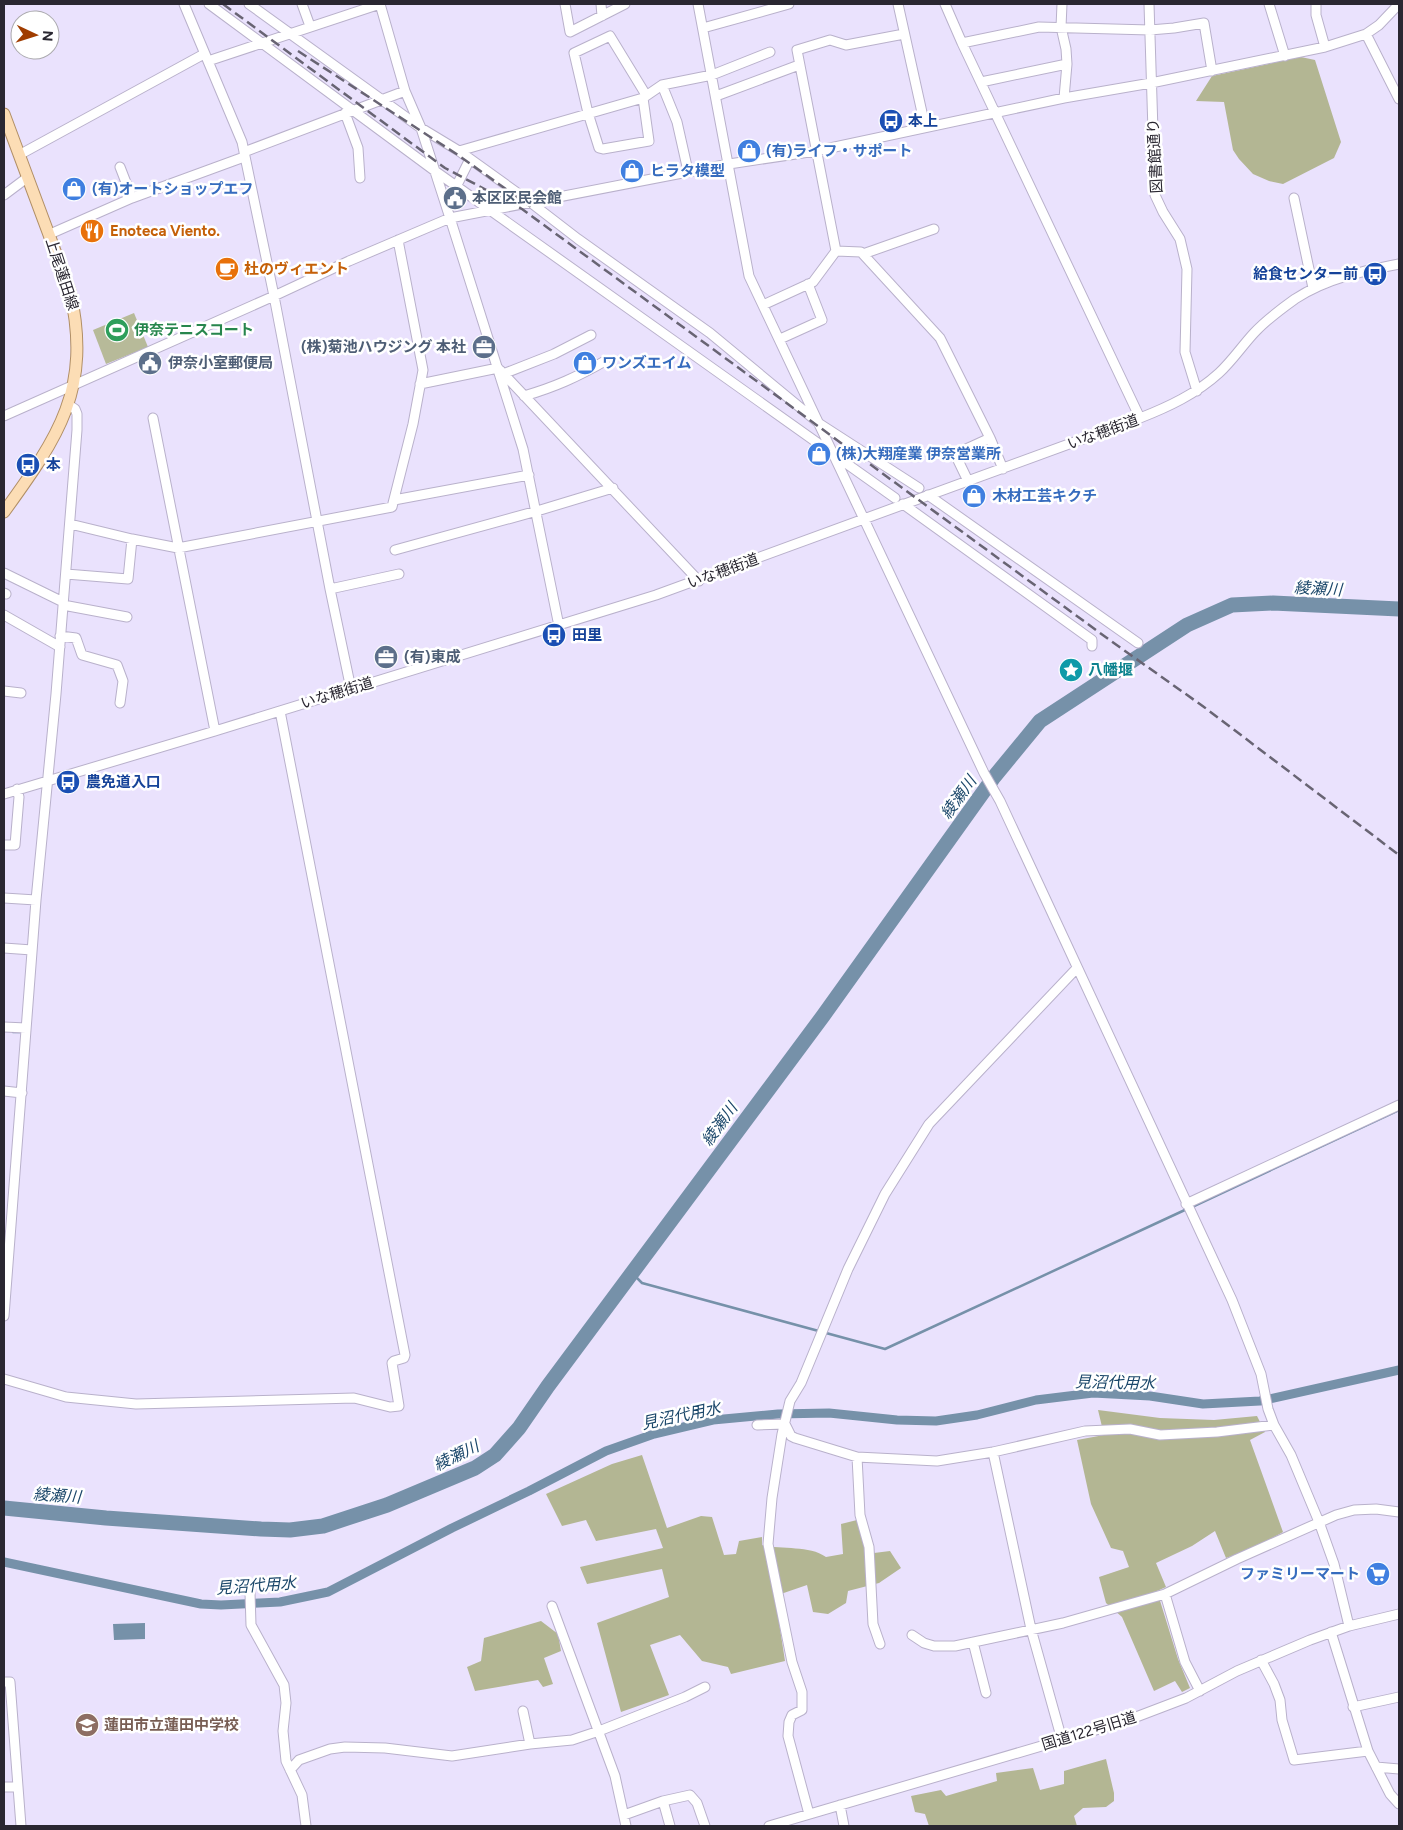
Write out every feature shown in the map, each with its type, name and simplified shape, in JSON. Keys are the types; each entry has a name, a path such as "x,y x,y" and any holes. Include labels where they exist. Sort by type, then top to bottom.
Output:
{"main road":[{"name":"上尾蓮田線","path":"4,114 70,291 76,314 78,344 74,384 56,435 5,507"}],"street":[{"path":"184,4 242,142 351,689"},
{"path":"209,4 262,42 348,111 457,185 894,498"},
{"path":"249,4 421,128 470,159 710,333 820,424 918,488"},
{"path":"302,4 310,26"},
{"path":"19,155 206,57 262,42 380,4 405,90 421,128 501,371 529,475 559,626"},
{"path":"565,4 570,32 625,4"},
{"path":"601,4 602,16"},
{"path":"698,4 750,276 984,773 1000,800 1232,1300 1261,1374 1274,1425 1290,1455 1319,1522 1334,1564 1349,1626"},
{"path":"703,28 789,4"},
{"path":"898,4 925,126"},
{"path":"945,4 1140,418"},
{"path":"1062,4 1061,27 1067,64 1064,98"},
{"name":"図書館通り","path":"1149,4 1155,195 1180,239 1187,269 1186,352 1197,391"},
{"path":"1269,4 1285,56"},
{"path":"1316,4 1316,15 1325,47"},
{"path":"4,416 450,218 688,171 816,151 925,126 1212,71 1325,47 1366,34 1379,25 1399,4"},
{"path":"962,43 1040,27 1150,30 1204,23 1212,71"},
{"path":"763,305 813,282 836,251 797,50 830,40 846,45 904,34"},
{"path":"1366,34 1399,99"},
{"path":"610,36 645,96 650,141 603,149 599,148 588,113 574,53 610,36"},
{"path":"459,152 645,96 662,85 712,74 770,52"},
{"path":"981,82 1067,64"},
{"path":"716,96 799,65"},
{"path":"662,85 677,122 688,171"},
{"path":"50,234 132,198 405,90"},
{"path":"348,111 358,148 360,178"},
{"path":"457,185 470,159"},
{"path":"120,167 132,198"},
{"path":"4,196 28,177"},
{"path":"1294,198 1313,288"},
{"path":"863,254 934,229"},
{"path":"70,524 178,548 392,507 413,424 423,370 398,240"},
{"path":"836,251 861,252 940,338 1003,468"},
{"name":"いな穂街道","path":"4,794 559,626 699,581 865,518 1140,418 1161,410 1197,391 1227,366 1267,320 1313,288 1346,275 1399,264"},
{"path":"780,339 822,320 808,284"},
{"path":"420,384 501,371 554,354 591,335"},
{"path":"524,396 577,378 605,361"},
{"path":"501,371 699,581"},
{"path":"4,1316 7,1234 22,1093 36,900 70,524 77,414 75,409 68,405"},
{"path":"153,418 215,731"},
{"path":"968,481 955,454 990,438"},
{"path":"394,500 529,475"},
{"path":"395,550 612,488"},
{"path":"928,495 1138,643"},
{"path":"903,504 1092,640 1092,646"},
{"path":"66,574 128,579 132,539"},
{"path":"4,573 63,603 128,617"},
{"path":"330,589 399,574"},
{"path":"4,615 60,647"},
{"path":"60,636 76,638 82,655 117,665 124,680 120,704"},
{"path":"4,691 21,693"},
{"path":"4,1379 66,1397 120,1403 354,1398 390,1407 399,1406 392,1363 404,1358 405,1355 280,711"},
{"path":"4,845 15,846 19,797 17,789"},
{"path":"4,898 36,900"},
{"path":"4,948 32,950"},
{"path":"809,1814 788,1736 789,1722 792,1715 802,1710 802,1692 792,1662 768,1544 772,1498 788,1408 801,1383 848,1269 885,1194 925,1129 1077,968"},
{"path":"4,1026 26,1028"},
{"path":"4,1091 22,1093"},
{"path":"1186,1204 1399,1105"},
{"path":"757,1425 786,1421"},
{"path":"786,1421 791,1436 794,1438 857,1457 936,1461 993,1452 1085,1431 1130,1428 1160,1435 1217,1432 1274,1425"},
{"path":"993,1452 1031,1629 1062,1740"},
{"path":"857,1457 860,1515 869,1547 873,1624 880,1644"},
{"path":"912,1635 924,1643 934,1646 955,1646 1063,1624 1165,1594 1336,1514 1354,1510 1382,1509 1399,1512"},
{"path":"1165,1594 1185,1662 1200,1691"},
{"path":"250,1596 251,1625 284,1685 286,1703 283,1731 286,1761 302,1795 306,1826"},
{"path":"552,1606 615,1776 626,1826"},
{"name":"国道122号旧道","path":"769,1826 1062,1740 1163,1708 1261,1660 1331,1632 1399,1614"},
{"path":"1331,1632 1368,1752 1390,1794 1399,1804"},
{"path":"973,1642 986,1693"},
{"path":"1261,1660 1280,1700 1282,1720 1294,1760 1368,1752"},
{"path":"4,1682 10,1682 21,1826"},
{"path":"290,1770 299,1760 330,1749 345,1747 385,1748 452,1756 530,1744 572,1740 599,1731 705,1687"},
{"path":"1354,1706 1399,1697"},
{"path":"523,1711 530,1744"},
{"path":"1376,1767 1399,1769"},
{"path":"4,1787 17,1787"},
{"path":"624,1815 663,1801 690,1795 697,1803 705,1826"},
{"path":"663,1801 670,1826"},
{"path":"840,1805 844,1826"}],"green space":[{"path":"1301,57 1315,60 1341,142 1334,158 1283,184 1269,181 1253,174 1239,159 1233,150 1224,102 1196,101 1212,76"},
{"path":"134,313 148,347 106,364 93,330"},
{"path":"1098,1410 1160,1418 1214,1420 1257,1416 1265,1432 1250,1440 1283,1532 1257,1547 1226,1558 1215,1531 1192,1546 1156,1563 1166,1587 1157,1591 1178,1659 1190,1688 1182,1692 1175,1681 1154,1691 1122,1617 1106,1603 1099,1577 1129,1567 1123,1551 1111,1548 1091,1504 1077,1440 1104,1435"},
{"path":"642,1455 667,1528 701,1516 712,1517 724,1555 736,1554 739,1541 762,1537 762,1545 804,1549 826,1557 843,1554 841,1524 857,1520 869,1529 874,1553 890,1551 901,1568 879,1583 848,1591 846,1603 828,1614 813,1612 807,1585 775,1596 785,1661 731,1674 728,1667 702,1661 680,1635 650,1645 669,1695 621,1712 597,1623 669,1597 662,1569 587,1584 580,1567 663,1548 656,1529 596,1541 586,1520 562,1526 546,1494 612,1464"},
{"path":"541,1621 558,1634 561,1651 544,1658 553,1684 543,1687 538,1680 475,1691 467,1667 481,1661 484,1638"},
{"path":"1106,1759 1114,1801 1106,1807 1083,1808 1074,1816 1077,1826 929,1826 925,1814 915,1812 911,1796 941,1790 946,1796 997,1781 996,1773 1033,1768 1040,1790 1064,1784 1064,1771"}],"water":[{"path":"145,1623 145,1639 114,1640 113,1624"}],"waterway":[{"name":"綾瀬川","path":"4,1508 106,1518 290,1530 323,1526 387,1505 475,1468 495,1455 519,1428 548,1386 823,1016 994,777 1040,721 1187,625 1232,605 1273,603 1399,609"},
{"path":"13,1032 21,1032"},
{"path":"1192,1207 1399,1110"},
{"path":"632,1273 642,1283 885,1349 1187,1209"},
{"name":"見沼代用水","path":"4,1562 201,1604 221,1605 280,1602 328,1592 606,1451 654,1434 713,1420 778,1414 829,1413 897,1420 936,1421 977,1415 1036,1400 1093,1393 1150,1396 1203,1404 1260,1401 1399,1370"}],"railway":[{"path":"223,4 445,168 522,209 1111,641 1204,707 1399,855"},
{"path":"298,51 458,155 531,207"}],"place":[{"name":"本上","path":"891,121"},
{"name":"(有)ライフ・サポート","path":"749,151"},
{"name":"ヒラタ模型","path":"632,171"},
{"name":"(有)オートショップエフ","path":"74,189"},
{"name":"本区区民会館","path":"455,198"},
{"name":"Enoteca Viento.","path":"92,231"},
{"name":"杜のヴィエント","path":"227,269"},
{"name":"給食センター前","path":"1375,274"},
{"name":"伊奈テニスコート","path":"117,330"},
{"name":"(株)菊池ハウジング 本社","path":"484,347"},
{"name":"伊奈小室郵便局","path":"150,363"},
{"name":"ワンズエイム","path":"585,363"},
{"name":"(株)大翔産業 伊奈営業所","path":"819,454"},
{"name":"本","path":"28,465"},
{"name":"木材工芸キクチ","path":"974,496"},
{"name":"田里","path":"554,635"},
{"name":"(有)東成","path":"386,657"},
{"name":"八幡堰","path":"1071,670"},
{"name":"農免道入口","path":"68,782"},
{"name":"ファミリーマート","path":"1378,1574"},
{"name":"蓮田市立蓮田中学校","path":"87,1725"}]}
